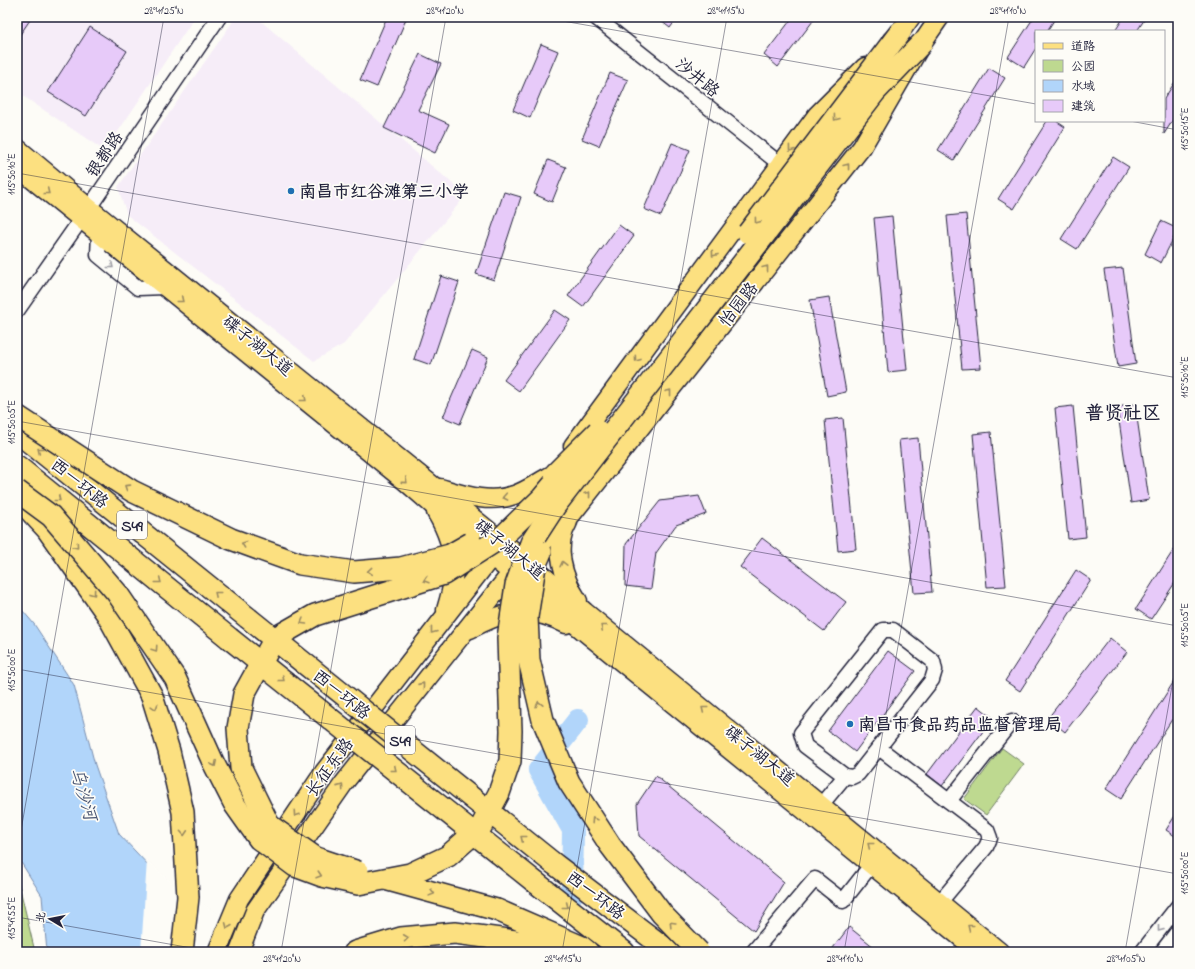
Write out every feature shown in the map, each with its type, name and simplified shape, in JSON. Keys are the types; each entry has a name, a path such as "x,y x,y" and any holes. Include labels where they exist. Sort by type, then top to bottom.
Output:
{"highway":[{"path":"17,492 51,516 117,593 175,678 212,762 235,805 259,839 295,866 322,876 358,884 410,874 448,856 481,827 499,793 510,762 511,731 508,638 516,585 531,543 599,440 906,24"},
{"path":"588,952 582,947 496,910 368,875 316,858 269,824 241,768 238,728 244,694 275,638 315,615 444,574 502,537 599,440 875,92 922,42"},
{"path":"17,416 132,491 231,539 300,564 354,572 401,568 450,554 496,530 536,493 599,440"},
{"name":"西一环路","path":"17,432 547,858 670,952"},
{"path":"599,440 557,515 535,566 527,617 529,660 543,720 569,782 610,845 662,914 699,952"},
{"name":"西一环路","path":"17,466 236,643 624,952"},
{"path":"17,497 47,529 107,614 152,696 169,751 183,812 188,897 182,952"},
{"path":"355,952 401,938 455,933 531,943 551,952"}],"main road":[{"name":"怡园路","path":"512,572 572,514 862,147 922,42 940,17"},
{"path":"491,556 503,542 817,115 906,24"},
{"name":"碟子湖大道","path":"17,148 85,214 99,234 399,476 431,494 503,542 585,612 1000,952"},
{"name":"碟子湖大道","path":"17,167 85,214 431,494 491,556 979,952"},
{"path":"445,616 454,580 454,560 443,523 431,494 493,499 514,495 552,475"},
{"path":"572,514 560,541 561,560 569,587 585,612"},
{"name":"长征东路","path":"217,952 239,899 324,772 491,556"},
{"name":"长征东路","path":"239,952 255,911 344,783 512,572"},
{"path":"465,631 488,620 515,611 543,614 589,635"}],"street":[{"name":"银都路","path":"17,311 219,17"},
{"name":"沙井路","path":"595,17 780,164"},
{"path":"883,630 893,630 933,661 935,670 932,680 858,774 844,776 804,746 801,733 883,630"},
{"path":"949,801 1012,721"},
{"path":"879,748 987,830 990,838 986,847 940,902"},
{"path":"821,805 844,776"},
{"path":"753,952 815,879 843,901 872,864"},
{"path":"1142,952 1178,906"},
{"path":"1162,952 1178,931"}],"shaded area":[{"path":"17,17 195,17 105,151 17,92"},
{"name":"南昌市红谷滩第三小学","path":"236,17 256,17 466,195 344,344 314,361 127,215 118,187"}],"green space":[{"path":"1002,748 1024,764 986,815 964,799"},
{"path":"17,876 35,952 17,952"}],"water":[{"name":"乌沙河","path":"17,604 34,624 74,685 95,765 119,834 151,868 256,952 47,952 42,896 17,856"}],"pier":[{"path":"147,860 176,887 221,917 258,952 141,952"},
{"path":"592,871 594,873 596,952 496,952 483,924 484,922"}],"building":[{"path":"17,17 32,17 17,39"},
{"path":"387,17 407,17 377,87 360,80"},
{"path":"656,17 678,17 670,28"},
{"path":"793,17 816,17 778,67 764,55"},
{"path":"1034,17 1056,17 1048,30 1035,30 1035,50 1024,67 1008,57"},
{"path":"1124,17 1146,17 1138,30 1116,30"},
{"path":"90,27 127,51 86,116 48,92"},
{"path":"541,44 558,51 530,118 513,110"},
{"path":"420,54 441,64 418,110 449,124 435,153 384,128"},
{"path":"989,68 1005,78 954,160 938,150"},
{"path":"610,73 628,80 599,146 582,139"},
{"path":"1178,77 1178,112 1164,134 1165,122 1165,97"},
{"path":"1046,122 1058,122 1065,127 1014,209 998,199"},
{"path":"672,143 690,150 661,216 644,209"},
{"path":"1113,157 1129,167 1077,249 1061,239"},
{"path":"548,160 566,167 552,202 534,194"},
{"path":"504,192 521,197 494,280 476,274"},
{"path":"966,214 981,368 962,369 947,216"},
{"path":"892,216 907,370 888,372 874,218"},
{"path":"1161,221 1178,229 1161,263 1145,254"},
{"path":"619,225 634,236 583,307 568,296"},
{"path":"1123,268 1136,364 1118,367 1104,270"},
{"path":"441,276 459,282 431,365 414,359"},
{"path":"829,297 846,392 827,396 810,300"},
{"path":"555,310 570,320 519,391 504,380"},
{"path":"472,350 488,357 460,424 443,417"},
{"path":"1135,404 1149,500 1131,503 1117,407"},
{"path":"1073,406 1086,537 1068,539 1055,408"},
{"path":"843,418 856,549 838,551 825,420"},
{"path":"991,432 1006,586 987,587 973,434"},
{"path":"918,438 932,592 914,593 899,440"},
{"path":"699,496 706,514 676,525 656,553 651,589 625,586 626,544 660,501"},
{"path":"762,538 846,602 824,631 740,567"},
{"path":"1178,543 1178,578 1151,619 1136,609"},
{"path":"1076,570 1091,580 1020,691 1005,681"},
{"path":"1110,638 1127,652 1065,732 1048,718"},
{"path":"888,651 915,671 855,752 828,731"},
{"path":"1178,675 1178,710 1121,799 1106,789"},
{"path":"978,706 993,718 942,786 927,774"},
{"path":"656,776 784,882 754,931 639,836 637,804"},
{"path":"1178,811 1178,838 1166,830"},
{"path":"849,927 880,952 830,952"}],"waterway":[{"path":"572,895 573,830 539,770 578,720"}],"place":[{"name":"南昌市红谷滩第三小学","path":"291,191"},
{"name":"南昌市食品药品监督管理局","path":"850,724"}],"district":[{"name":"普贤社区","path":"1123,412"}]}
